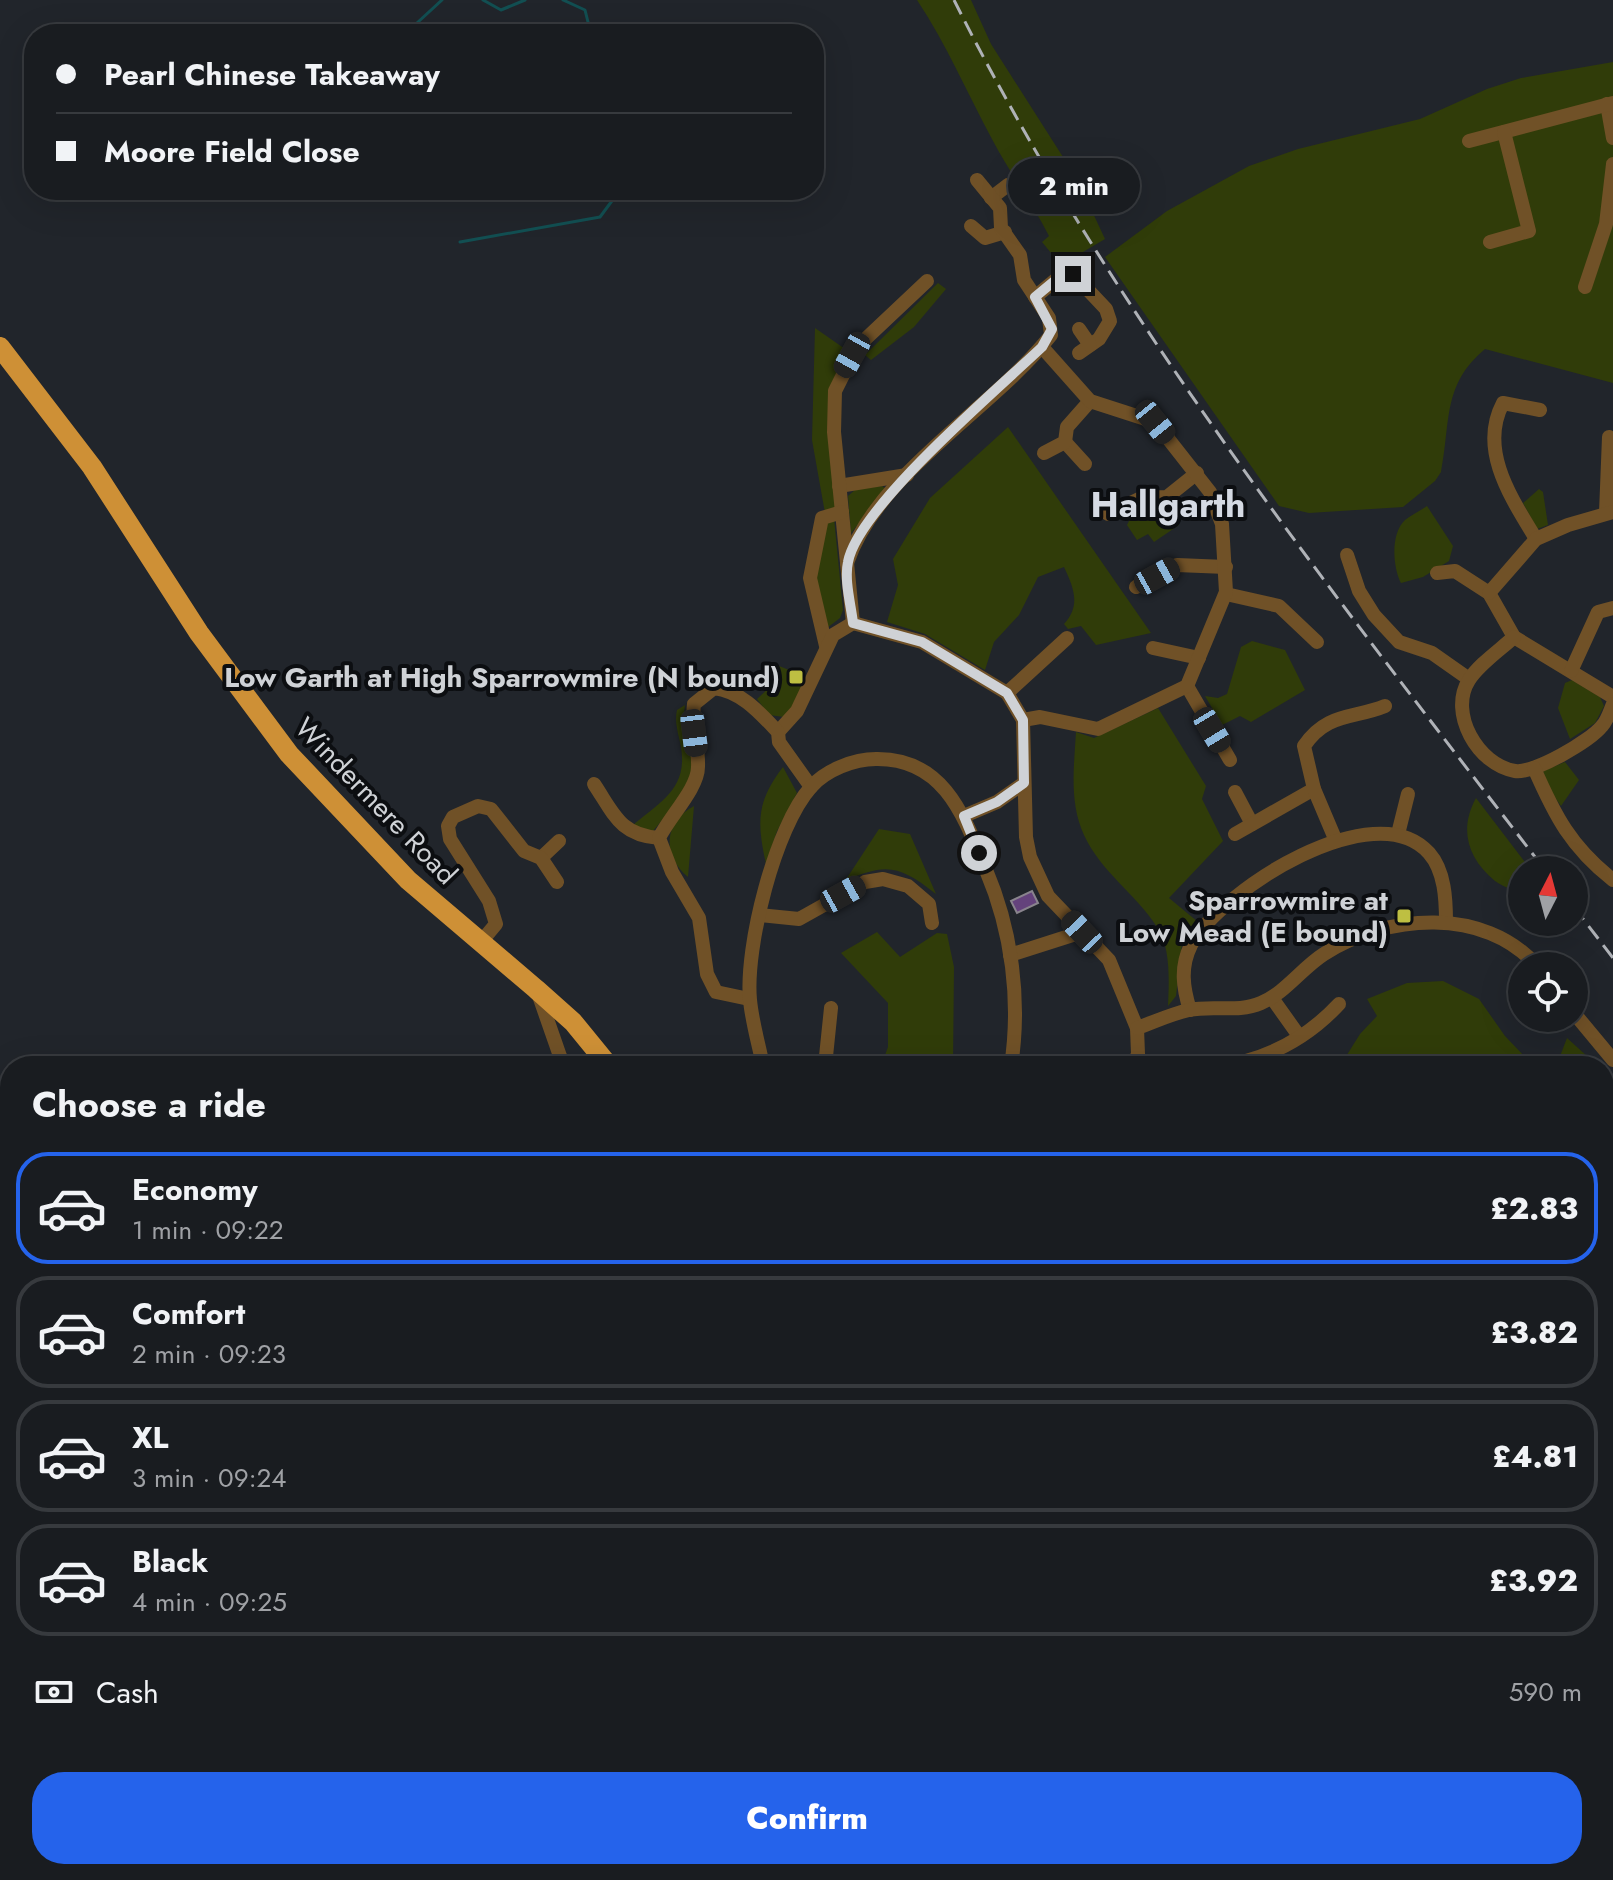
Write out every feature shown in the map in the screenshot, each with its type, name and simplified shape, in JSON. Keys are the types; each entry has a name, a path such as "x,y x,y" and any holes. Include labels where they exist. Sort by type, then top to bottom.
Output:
{"highway":[{"name":"Windermere Road","path":"0,347 92,467 181,606 270,731 383,856 573,1022 601,1056"}],"street":[{"path":"1469,141 1610,104 1613,138"},
{"path":"1490,242 1529,231 1504,132"},
{"path":"1585,287 1603,235 1613,164"},
{"path":"847,563 860,532 908,475 1042,347 1052,329 1024,280 1020,255 1005,232 1000,208 977,180"},
{"path":"991,198 1008,185"},
{"path":"971,226 985,238 1005,232"},
{"path":"1035,297 1064,273 1081,280 1106,309 1110,321 1085,349 1079,329"},
{"path":"853,623 833,407 841,375 857,347 927,281"},
{"path":"1023,720 1040,717 1098,729 1187,686 1226,594 1222,524 1210,492 1197,473 1155,422 1090,401 1042,347"},
{"path":"1085,464 1065,442 1067,427 1090,401"},
{"path":"1536,539 1510,496 1496,458 1494,434 1503,403 1540,410"},
{"path":"1489,593 1536,539 1610,513 1609,437"},
{"path":"1044,453 1065,442"},
{"path":"1108,514 1141,498 1167,497 1197,473"},
{"path":"839,486 908,475"},
{"path":"826,646 810,570 822,518 842,512"},
{"path":"1347,555 1359,591 1374,615 1394,637 1432,653 1469,679"},
{"path":"1136,587 1177,565 1226,567"},
{"path":"1437,573 1455,571 1489,593 1514,637 1613,697"},
{"path":"1226,594 1279,606 1317,642"},
{"path":"1571,671 1598,612 1613,608"},
{"path":"778,732 797,711 833,635 853,623 922,642 1007,693 1023,720 1030,857 1048,896 1109,960 1137,1028 1137,1056"},
{"path":"1514,637 1469,679 1461,712 1469,734 1489,759 1516,771 1534,768 1602,727 1613,704"},
{"path":"1007,693 1067,638"},
{"path":"1153,648 1199,658"},
{"path":"1187,686 1230,760"},
{"path":"659,838 695,780 698,769 693,711 704,693 714,688 729,690 755,708 778,732 779,742 811,787"},
{"path":"1336,841 1314,789 1304,746 1312,734 1349,713 1370,712 1385,706"},
{"path":"761,1056 749,999 760,915 786,826 811,787 850,763 894,759 915,765 935,778 964,816 1003,909 1016,1034 1013,1056"},
{"path":"1534,768 1552,809 1583,857 1613,880"},
{"path":"964,816 997,802 1024,783"},
{"path":"594,784 627,830 639,836 659,838"},
{"path":"1235,834 1314,789"},
{"path":"1235,792 1252,824"},
{"path":"1398,834 1408,794"},
{"path":"481,942 496,924 489,901 450,839 448,826 453,817 478,806 491,809 524,851 541,858 557,882"},
{"path":"1190,1010 1183,987 1184,966 1192,944 1222,908 1285,865 1336,841 1374,833 1398,834 1430,853 1443,886 1446,922"},
{"path":"659,838 672,872 699,918 707,974 716,992 749,999"},
{"path":"541,858 559,841"},
{"path":"760,915 799,919 865,882 883,879 908,886 929,904 932,923"},
{"path":"1137,1028 1190,1010 1242,1008 1272,998 1324,954 1358,937 1402,925 1446,922 1471,926 1496,935 1518,952"},
{"path":"1010,955 1082,932"},
{"path":"536,989 555,1056"},
{"path":"1272,998 1299,1036"},
{"path":"1264,1056 1279,1052 1322,1022 1339,1004"},
{"path":"826,1056 831,1008"},
{"path":"1588,1030 1610,1056"}],"green space":[{"path":"917,0 971,0 991,44 1077,179 1105,239 1061,265 1042,242 1049,236"},
{"path":"1613,62 1613,383 1485,349 1461,376 1455,390 1441,472 1435,481 1403,507 1309,513 1279,506 1105,257 1167,211 1249,166 1298,149 1420,119 1487,89 1521,78"},
{"path":"938,283 946,289 914,327 871,360 865,355"},
{"path":"815,328 848,351 832,388 836,511 825,513 812,440"},
{"path":"1008,427 1151,633 1096,645 1081,626 1068,629 1064,624 1073,610 1074,597 1064,567 1038,577 1019,615 994,642 985,670 925,634 887,622 898,585 893,559 930,498"},
{"path":"882,486 886,489 851,533 848,496 856,489"},
{"path":"1539,489 1543,492 1548,525 1537,529 1523,503"},
{"path":"1165,499 1179,525 1154,542 1148,534 1137,540 1127,525 1131,517 1125,511 1155,511 1158,501"},
{"path":"1427,506 1453,546 1449,561 1423,577 1401,583 1395,560 1397,534 1405,520"},
{"path":"834,518 843,610 840,618 827,628 815,573 822,526"},
{"path":"1252,641 1285,650 1305,690 1251,722 1240,716 1222,725 1205,696 1218,698 1227,694 1241,647"},
{"path":"779,666 807,677 794,707 784,717 769,715 757,699 773,684 775,670"},
{"path":"1572,680 1600,697 1604,706 1595,723 1570,739 1558,708 1565,683"},
{"path":"685,705 683,722 690,739 694,772 688,789 653,831 631,827 661,802 676,784 682,762 676,715 677,710"},
{"path":"1158,708 1206,786 1202,799 1223,841 1169,898 1198,922 1182,943 1176,996 1168,1006 1168,965 1162,935 1091,848 1079,823 1074,784 1076,732 1094,738"},
{"path":"1565,762 1579,780 1561,806 1547,786 1543,771"},
{"path":"783,767 797,793 777,831 766,864 761,813 768,791"},
{"path":"1476,798 1520,856 1508,856 1508,888 1485,872 1472,853 1467,832"},
{"path":"694,806 688,877 674,859 670,840 676,821"},
{"path":"879,829 910,834 936,894 912,877 893,870 872,871 845,881"},
{"path":"877,932 900,957 937,933 947,934 954,967 953,1056 885,1056 888,1047 888,1003 841,953"},
{"path":"1443,981 1479,999 1505,1036 1524,1056 1346,1056 1360,1034 1377,1016 1367,999 1407,983"},
{"path":"1567,1038 1587,1056 1560,1056"}],"building":[{"path":"1032,891 1038,903 1017,913 1011,901"}],"waterway":[{"path":"416,24 442,0"},
{"path":"483,0 501,10 525,0"},
{"path":"563,0 585,10 588,24"},
{"path":"460,242 600,217 613,200"}],"railway":[{"path":"954,0 1016,116 1154,340 1306,555 1534,856"},
{"path":"1588,925 1613,958"}],"place":[{"name":"Low Garth at High Sparrowmire (N bound)","path":"796,677"},
{"name":"Sparrowmire at Low Mead (E bound)","path":"1404,916"}],"district":[{"name":"Hallgarth","path":"1168,504"}],"route":[{"path":"979,853 964,816 997,802 1024,783 1023,720 1007,693 922,642 853,623 847,563 860,532 908,475 1042,347 1052,329 1049,318 1035,297 1064,273 1073,274"}]}
